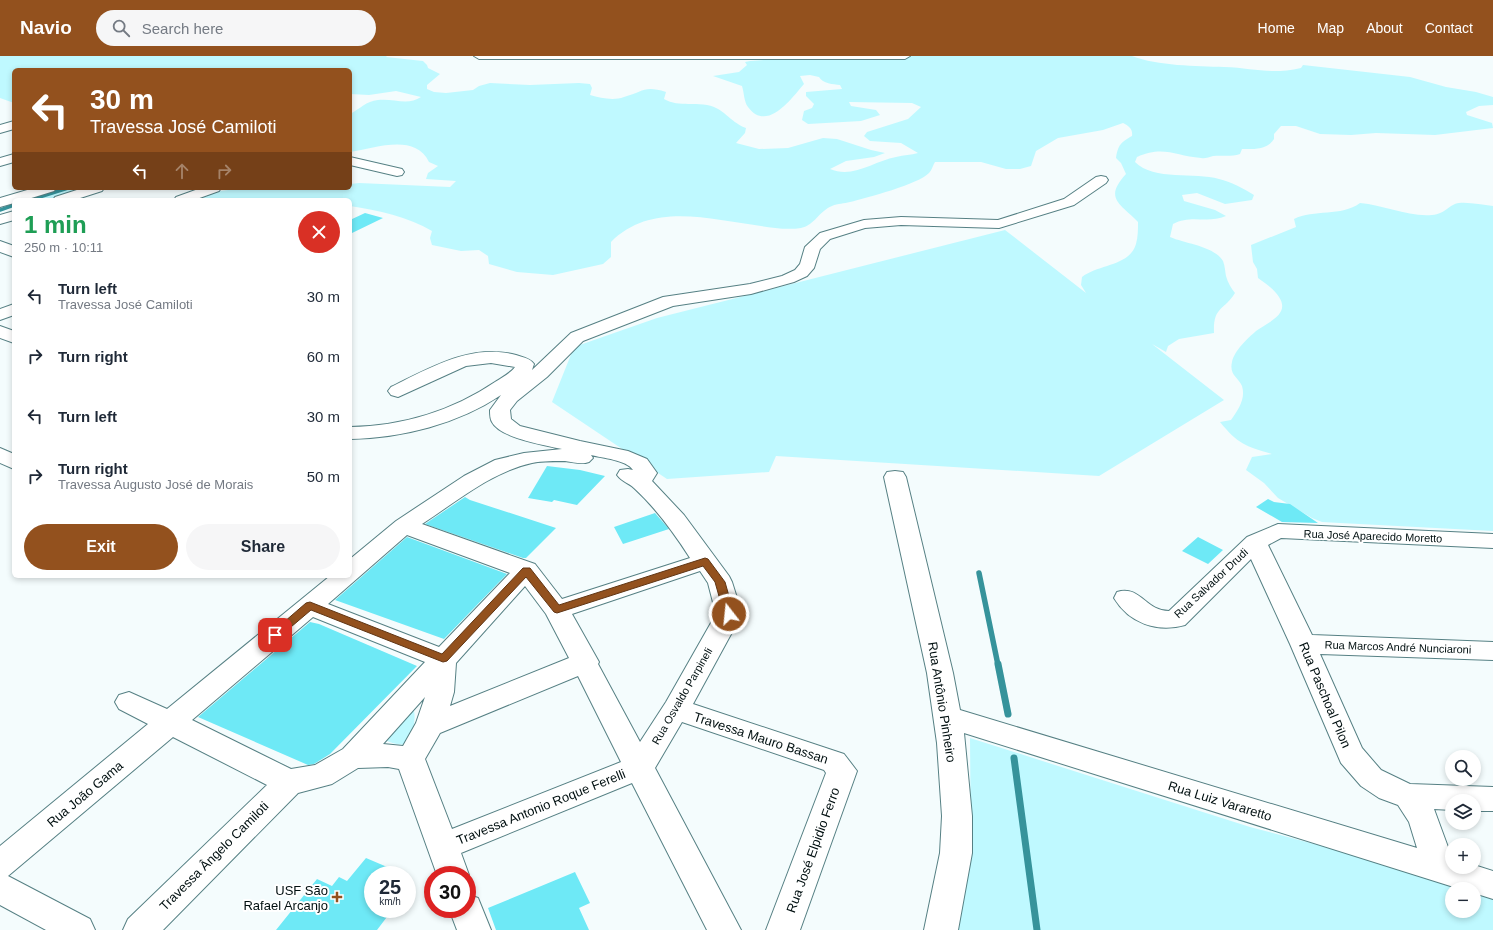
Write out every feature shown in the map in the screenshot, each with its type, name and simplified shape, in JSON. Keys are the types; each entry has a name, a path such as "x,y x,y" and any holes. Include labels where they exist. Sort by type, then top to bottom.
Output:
{"street":[{"path":"479,56 904,56"},
{"path":"0,129 12,126"},
{"path":"0,162 12,159"},
{"path":"352,161 397,172"},
{"path":"642,482 646,473 640,463 621,455 579,447 513,430 500,421 500,410 510,397 540,373 577,337 669,301 751,289 788,279 801,273 808,265 813,247 826,236 864,224 901,221 999,224 1070,202 1102,180"},
{"path":"16,198 42,190"},
{"path":"66,198 91,190"},
{"path":"186,198 208,190"},
{"path":"0,203 12,199"},
{"path":"0,220 12,216"},
{"path":"0,246 12,251"},
{"path":"0,265 12,261"},
{"path":"0,315 12,310"},
{"path":"0,331 12,337"},
{"path":"352,433 369,433 426,421 473,404 522,372 525,364 511,358 483,357 460,361 398,391"},
{"path":"0,454 12,462"},
{"name":"Rua Osvaldo Parpineli","path":"352,570 404,526 472,481 503,465 531,457 566,455 608,463 642,482 676,520 720,582 729,614 676,709 640,767"},
{"name":"Rua Antônio Pinheiro","path":"895,477 940,673 951,743 957,816 956,853 942,930"},
{"path":"404,526 526,570 557,610 586,662 724,930"},
{"name":"Rua José Aparecido Moretto","path":"1255,542 1278,531 1493,541"},
{"name":"Rua Salvador Drudi","path":"1126,598 1136,608 1149,617 1163,620 1176,619 1255,542"},
{"name":"Rua Paschoal Pilon","path":"1255,542 1303,644 1351,755 1371,778 1390,789 1409,796 1493,799"},
{"path":"557,610 705,561"},
{"path":"129,702 170,724 289,782 322,776 353,757 526,570"},
{"path":"170,724 343,578"},
{"path":"310,606 443,658"},
{"name":"Rua Marcos André Nunciaroni","path":"1303,644 1493,651"},
{"path":"443,658 440,692 430,724 410,760 449,866"},
{"path":"430,724 586,662"},
{"name":"Travessa Mauro Bassan","path":"676,709 834,762 842,771"},
{"name":"Rua Luiz Vararetto","path":"947,717 1493,885"},
{"name":"Rua João Gama","path":"0,865 170,724"},
{"path":"353,757 388,755 410,760"},
{"name":"Travessa Antonio Roque Ferelli","path":"442,847 640,767"},
{"name":"Rua José Elpidio Ferro","path":"784,930 842,771"},
{"name":"Travessa Ângelo Camiloti","path":"140,930 289,782"},
{"path":"1409,796 1423,818 1439,868"},
{"path":"0,888 78,930"},
{"path":"469,918 474,930"}],"shaded area":[{"path":"0,56 387,56 386,57 423,61 428,68 440,74 427,85 427,89 434,92 446,93 473,90 479,86 490,83 530,85 579,83 590,84 592,88 590,95 611,99 653,89 666,92 664,99 675,103 707,105 719,109 735,122 746,128 745,133 736,143 759,149 788,148 823,138 837,139 885,153 874,157 846,161 830,169 839,172 847,172 855,171 899,156 918,153 901,143 870,141 864,136 867,132 908,119 921,107 912,103 849,102 851,106 876,110 880,115 861,121 808,124 802,120 804,111 812,108 814,104 806,96 806,92 842,89 840,85 831,84 819,77 810,75 800,76 804,84 793,97 779,110 771,115 763,116 755,114 748,107 742,86 713,76 739,72 747,65 745,62 750,61 814,56 1132,56 1153,62 1189,66 1280,71 1301,68 1303,65 1410,77 1446,87 1476,92 1493,97 1493,105 1479,106 1466,112 1467,115 1492,123 1493,128 1435,135 1376,133 1351,135 1320,134 1296,126 1281,126 1274,134 1274,139 1268,145 1260,148 1242,149 1240,154 1237,155 1202,158 1169,152 1154,152 1137,157 1135,162 1143,168 1153,172 1219,179 1246,190 1254,195 1252,200 1225,204 1197,193 1182,195 1184,201 1215,210 1226,216 1212,219 1180,221 1173,224 1170,237 1199,246 1219,256 1223,261 1226,276 1235,293 1217,313 1214,324 1214,333 1179,339 1168,346 1166,352 1152,344 1224,400 1099,476 776,456 769,472 667,479 552,402 574,347 657,318 1005,230 1086,293 1081,285 1082,277 1097,269 1121,261 1133,251 1136,244 1138,236 1138,222 1117,201 1115,195 1119,183 1126,174 1121,163 1116,158 1121,144 1132,136 1132,131 1130,128 1123,123 1103,130 1058,138 1036,151 1031,166 1020,169 1006,169 981,162 935,162 929,173 915,182 848,203 834,205 824,211 810,224 801,228 776,228 683,216 663,217 645,221 627,229 611,242 611,257 603,264 553,275 517,272 489,264 488,256 479,250 461,251 432,245 430,238 432,231 413,222 392,215 352,206 352,198 187,198 228,190 352,190 352,184 359,183 450,187 456,181 426,179 428,173 438,166 429,162 423,153 414,148 405,145 394,145 352,152 352,113 374,101 411,101 421,97 396,91 369,95 352,94 352,68 12,68 12,102 0,98"},
{"path":"50,190 81,190 56,198 25,198"},
{"path":"1360,203 1405,213 1423,215 1441,213 1459,203 1493,206 1493,531 1322,522 1312,518 1278,498 1264,483 1246,470 1252,457 1272,454 1255,449 1237,440 1220,422 1231,420 1239,408 1242,400 1242,386 1234,376 1231,366 1235,354 1249,337 1276,318 1282,309 1282,303 1277,294 1258,278 1257,269 1253,262 1251,245 1296,227 1294,219 1310,214 1336,212 1353,207"},
{"path":"411,710 414,711 415,719 410,738 404,744 394,744 385,740"},
{"path":"970,738 1250,827 1453,882 1445,882 1445,918 1481,918 1481,892 1493,896 1493,930 953,930 971,862"}],"building":[{"path":"365,213 383,218 352,233 352,219"},
{"path":"547,466 580,470 605,476 577,505 554,500 552,502 528,498"},
{"path":"465,497 470,500 556,528 526,558 523,558 425,524"},
{"path":"1268,499 1274,502 1290,504 1318,523 1282,522 1256,507"},
{"path":"655,513 669,529 623,544 614,527"},
{"path":"407,537 507,574 444,639 335,600"},
{"path":"1198,537 1223,550 1208,564 1182,551"},
{"path":"310,622 319,624 417,666 330,754 314,764 308,765 198,717"},
{"name":"USF São Rafael Arcanjo","path":"366,858 385,866 364,866 364,918 386,918 377,930 276,930 317,879 332,886 339,877 347,881"},
{"path":"575,872 590,903 579,908 589,930 496,930 488,908"}],"waterway":[{"path":"36,198 62,190"},
{"path":"0,210 12,206"},
{"path":"979,573 998,665"},
{"path":"998,664 1008,714"},
{"path":"1014,758 1037,930"}],"place":[{"name":"USF São Rafael Arcanjo","path":"337,897"}],"route":[{"path":"275,635 310,606 443,658 526,570 557,610 705,561 720,582 729,614"}]}
